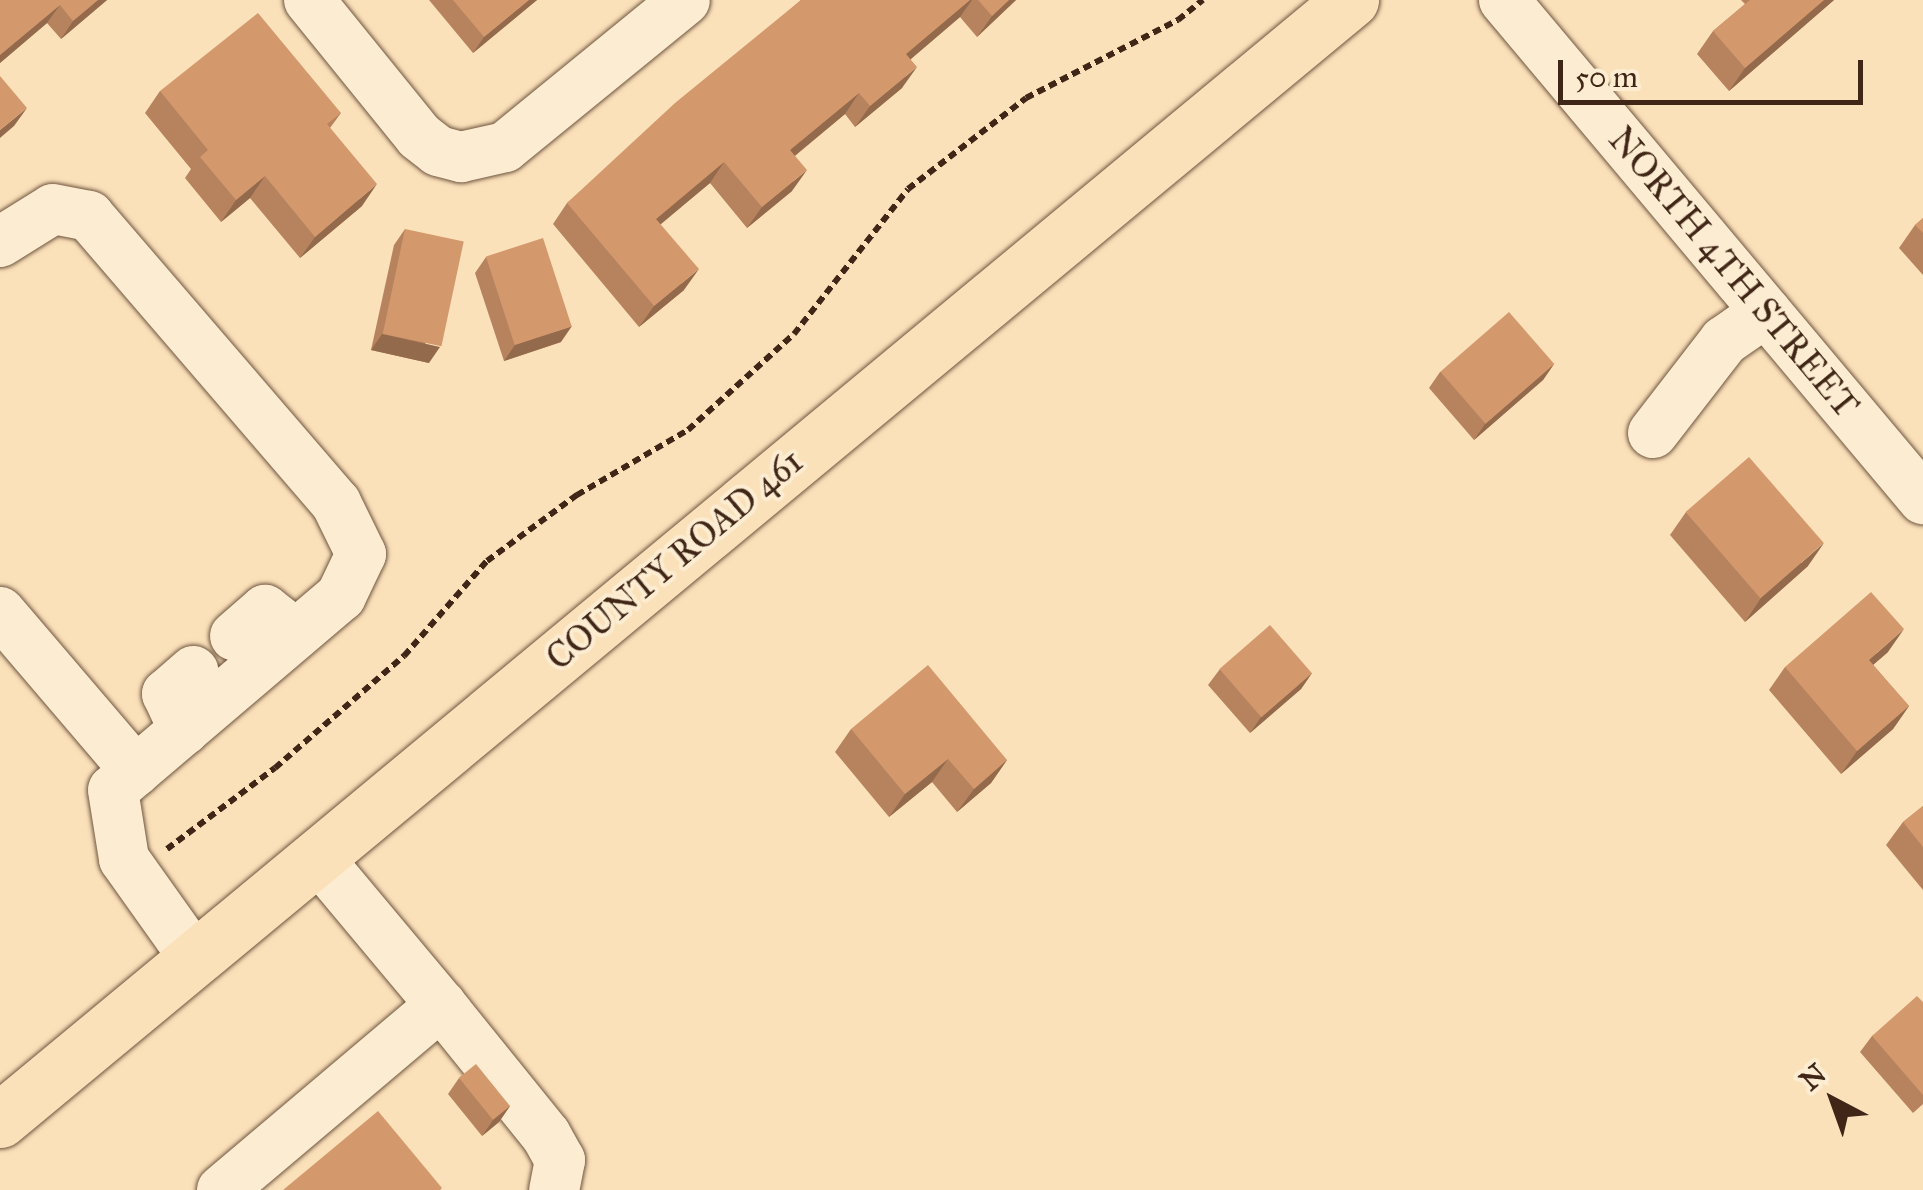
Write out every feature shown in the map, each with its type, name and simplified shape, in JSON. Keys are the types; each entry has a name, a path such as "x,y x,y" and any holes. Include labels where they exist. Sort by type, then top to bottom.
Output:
{"main road":[{"name":"COUNTY ROAD 461","path":"0,1120 1351,0"}],"street":[{"path":"308,0 419,136 438,152 462,157 505,147 685,0"},
{"name":"NORTH 4TH STREET","path":"1504,0 1923,499"},
{"path":"0,242 53,209 89,216 336,502 361,554 342,596 114,790 124,859 196,959"},
{"path":"1653,433 1724,341 1766,312"},
{"path":"235,636 265,610 296,634"},
{"path":"0,612 136,771"},
{"path":"184,730 167,694 193,671"},
{"path":"318,858 546,1135 560,1160 554,1190"},
{"path":"222,1190 441,1005"}],"path":[{"path":"134,874 276,768 404,656 487,561 577,494 688,430 794,334 908,189 1026,98 1178,20 1203,0"}],"building":[{"path":"0,0 98,0 73,21 60,5 0,55"},
{"path":"453,0 529,0 484,37"},
{"path":"801,0 970,0 906,54 917,67 870,106 859,93 790,150 807,170 762,207 724,162 656,219 699,269 654,306 567,203 675,103"},
{"path":"978,0 1009,0 992,16"},
{"path":"1750,0 1824,0 1745,68 1713,31"},
{"path":"258,13 341,113 327,124 377,184 315,237 265,176 236,200 200,157 208,150 160,91"},
{"path":"0,76 27,108 0,130"},
{"path":"405,229 464,241 441,346 383,334"},
{"path":"543,238 572,326 515,345 486,257"},
{"path":"1509,312 1554,364 1486,424 1440,372"},
{"path":"1749,457 1824,543 1760,598 1686,512"},
{"path":"1871,592 1904,629 1869,660 1909,706 1857,751 1785,667"},
{"path":"1270,625 1312,673 1261,717 1219,669"},
{"path":"928,665 1007,760 974,789 948,759 905,794 851,729"},
{"path":"1923,806 1923,847 1903,822"},
{"path":"1917,996 1923,1002 1923,1095 1872,1036"},
{"path":"476,1064 510,1106 493,1120 459,1078"},
{"path":"378,1111 440,1190 283,1190"}]}
